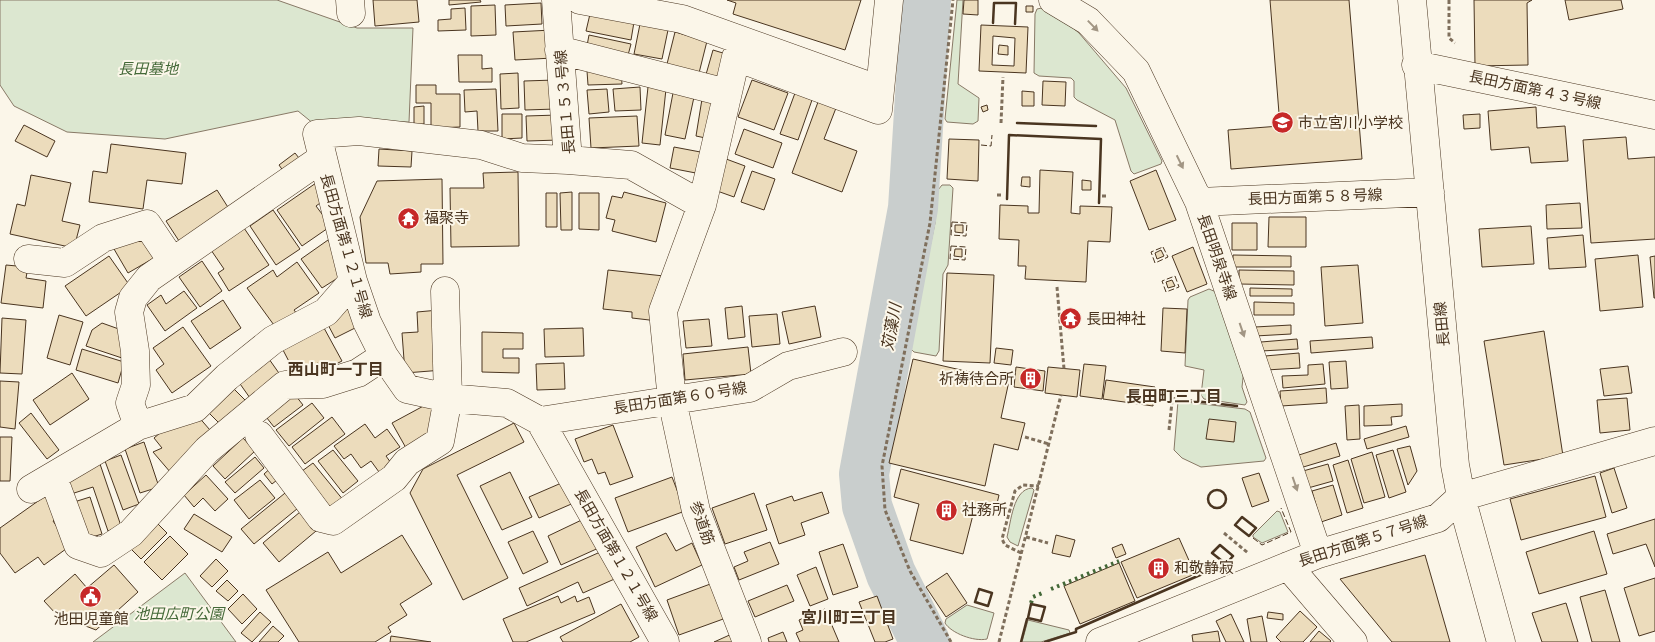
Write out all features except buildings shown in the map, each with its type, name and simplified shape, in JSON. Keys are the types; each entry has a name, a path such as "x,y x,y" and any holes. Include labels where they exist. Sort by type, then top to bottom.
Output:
{"street":[{"name":"長田１５３号線","path":"556,0 568,160 630,166 702,205"},
{"path":"580,0 682,19 879,100"},
{"path":"879,100 889,0"},
{"name":"長田明泉寺線","path":"1053,0 1088,21 1136,71 1199,202 1318,554"},
{"name":"長田線","path":"1412,0 1416,65 1430,192 1455,465 1461,498 1501,642"},
{"path":"560,50 728,93"},
{"path":"672,400 663,311 702,205 736,57 879,100"},
{"name":"長田方面第４３号線","path":"1416,65 1655,115"},
{"name":"長田方面第１２１号線","path":"568,160 522,158 481,145 359,131 317,134 354,281 367,322 384,356 407,389 448,398 506,403 540,421 665,642"},
{"path":"138,426 130,403 136,385 135,351 129,312 133,298 149,278 322,159"},
{"name":"長田方面第５８号線","path":"1199,202 1430,192"},
{"path":"28,259 65,263 103,238 147,224 172,262"},
{"path":"354,281 326,312 273,340 227,377 195,408 138,426 42,483 78,544 101,553 131,534 207,450 285,385 323,384 358,373 384,356"},
{"path":"259,435 321,518 333,522 394,478 406,462 440,441 448,398 445,291"},
{"name":"長田方面第６０号線","path":"540,421 750,388 788,366 843,352"},
{"name":"参道筋","path":"672,400 696,511 746,642"},
{"name":"長田方面第５７号線","path":"1100,642 1318,554 1438,518 1461,498 1655,441"},
{"path":"1288,566 1353,642"}],"path":[{"path":"951,642 910,572 885,510 882,466 930,223 953,0"},
{"path":"1449,0 1449,38 1458,45"},
{"path":"1001,123 1004,77"},
{"path":"997,195 1003,195"},
{"path":"1102,196 1108,196"},
{"path":"1057,287 1064,369"},
{"path":"999,642 1061,395"},
{"path":"1169,430 1172,402"},
{"path":"1025,437 1049,444"},
{"path":"1021,553 1006,545 1002,538 1016,491 1023,485 1039,486"},
{"path":"1224,533 1240,546"},
{"path":"1026,538 1048,543"}],"green space":[{"name":"長田墓地","path":"0,0 277,0 357,28 413,28 409,122 314,124 298,111 165,139 67,132 14,106 0,85"},
{"path":"957,0 963,0 958,84 979,98 978,121 973,124 947,122 945,119"},
{"path":"1042,8 1060,17 1079,33 1126,88 1162,161 1161,164 1134,174 1131,171 1115,120 1077,100 1074,97 1074,81 1071,78 1039,76 1034,73 1035,14 1037,9"},
{"path":"942,185 950,185 953,188 948,265 943,274 939,351 936,356 914,352 909,347 935,223 938,190"},
{"path":"1209,289 1216,292 1244,369 1242,387 1247,402 1245,405 1204,399 1201,395 1204,370 1185,366 1188,300 1190,297"},
{"path":"1178,401 1245,409 1250,412 1266,458 1264,461 1201,467 1182,458 1174,450"},
{"path":"1032,488 1034,490 1018,546 1010,542 1007,537 1012,515 1021,494"},
{"path":"1277,511 1280,512 1288,532 1262,543 1253,537 1253,535"},
{"name":"池田広町公園","path":"185,573 236,642 93,642"},
{"path":"967,605 994,613 987,639 982,640 963,636 952,630 945,623 946,619"},
{"path":"1028,620 1069,630 1070,633 1041,642 1022,642"}],"waterway":[{"name":"苅藻川","path":"925,642 891,574 867,506 864,474 913,208 926,0"}],"hedge":[{"path":"1051,589 1119,561"},
{"path":"1031,603 1033,597 1045,592"}],"fence":[{"path":"981,145 991,146 992,135"},
{"path":"952,222 967,223 966,236 951,235 952,222"},
{"path":"951,246 966,247 965,260 950,259 951,246"},
{"path":"1163,247 1168,257 1155,263 1151,252 1163,247"},
{"path":"1175,276 1179,287 1166,292 1162,281 1175,276"},
{"path":"1253,538 1262,545 1291,532 1281,508"}],"wall":[{"path":"993,23 994,3 1016,3 1015,24"},
{"path":"1017,123 1096,126"},
{"path":"1007,199 1009,135 1101,139 1099,203"},
{"path":"1160,397 1237,406"},
{"path":"1217,490 1223,493 1226,499 1223,505 1217,508 1211,505 1208,499 1211,493 1217,490"},
{"path":"1242,517 1256,528 1249,536 1235,525 1242,517"},
{"path":"1220,545 1233,556 1226,564 1212,553 1220,545"},
{"path":"1045,642 1076,632 1076,629 1223,565"},
{"path":"979,589 992,593 988,606 975,602 979,589"},
{"path":"1031,604 1045,607 1041,621 1028,618 1031,604"},
{"path":"1021,642 1027,619"}],"place":[{"name":"市立宮川小学校","path":"1282,123"},
{"name":"福聚寺","path":"408,218"},
{"name":"長田神社","path":"1070,319"},
{"name":"祈祷待合所","path":"1030,379"},
{"name":"社務所","path":"946,510"},
{"name":"和敬静寂","path":"1158,568"},
{"name":"池田児童館","path":"91,596"}],"district":[{"name":"西山町一丁目","path":"336,369"},
{"name":"長田町三丁目","path":"1174,396"},
{"name":"宮川町三丁目","path":"849,617"}]}
